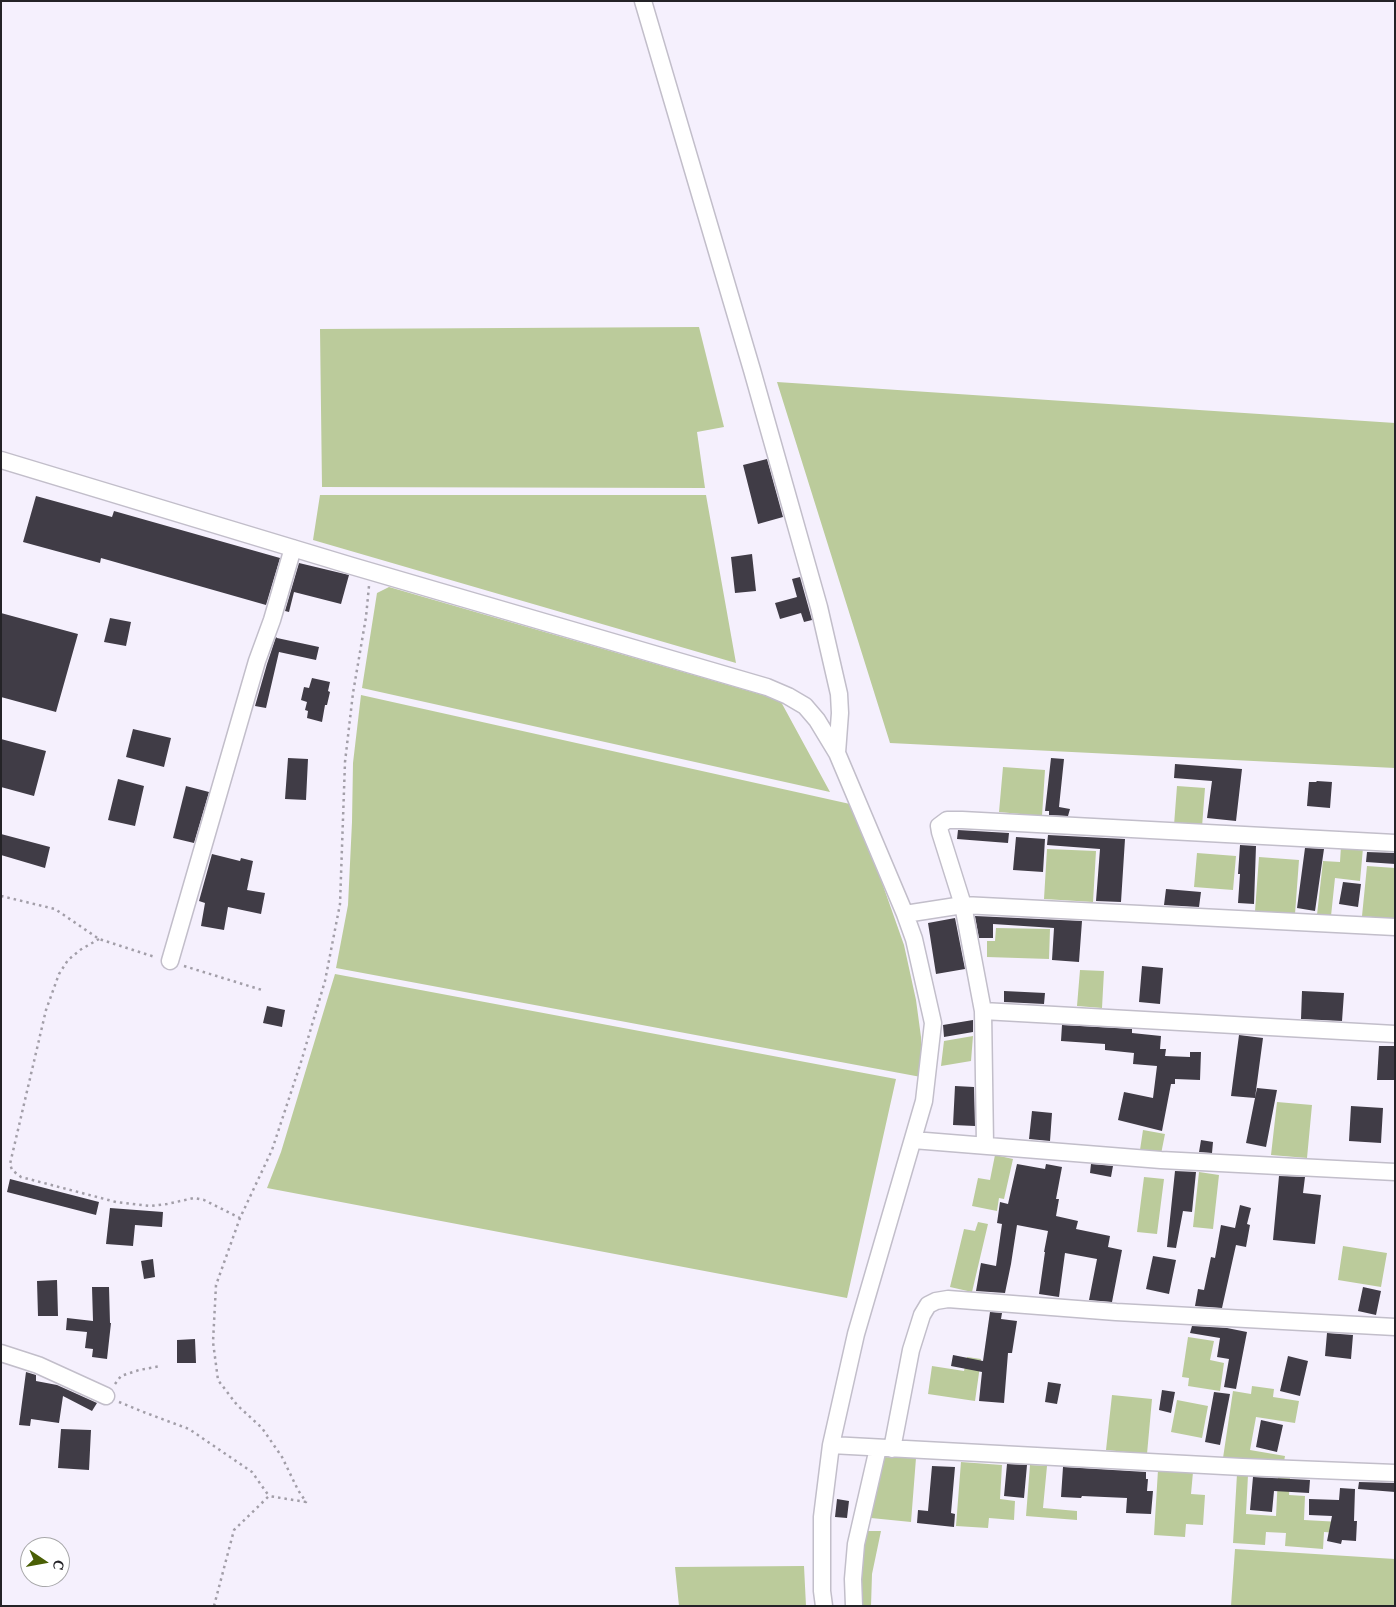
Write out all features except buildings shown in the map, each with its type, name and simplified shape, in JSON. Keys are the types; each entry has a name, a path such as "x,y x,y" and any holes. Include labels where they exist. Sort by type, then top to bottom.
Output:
{"lane":[{"path":"643,1 752,370 819,607 839,694 840,713 837,753"},
{"path":"1,460 371,572 767,687 805,706 817,720 837,753 905,914 914,939 933,1023 924,1101 856,1334 831,1445 822,1517 822,1591 824,1606"},
{"path":"170,961 257,661 272,620 293,548"},
{"path":"985,1146 983,1011 963,906 939,826 948,820 1395,843"},
{"path":"905,914 963,906 1395,927"},
{"path":"983,1011 1395,1034"},
{"path":"913,1140 1161,1160 1395,1172"},
{"path":"854,1606 853,1579 856,1544 885,1448 911,1350 922,1315 928,1305 936,1301 948,1299 1116,1312 1395,1327"},
{"path":"1,1353 38,1365 106,1396"},
{"path":"831,1445 1242,1467 1395,1473"}],"path":[{"path":"161,1366 121,1376 106,1396 146,1414 189,1429 252,1472 269,1496 306,1502 282,1456 262,1428 237,1405 218,1380 213,1342 216,1286 240,1218 272,1150 325,981 340,904 345,762 371,572"},
{"path":"1,896 55,909 99,939 262,990"},
{"path":"99,939 80,950 68,960 59,974 46,1010 10,1164 12,1170 21,1177 116,1202 151,1206 194,1198 204,1200 240,1218"},
{"path":"214,1606 234,1530 269,1496"}],"green space":[{"path":"699,327 724,427 697,432 705,488 322,487 320,329"},
{"path":"777,382 1395,423 1395,768 890,743"},
{"path":"320,495 706,495 736,663 313,540"},
{"path":"389,587 780,700 830,792 362,688 377,593"},
{"path":"361,695 850,804 867,840 904,945 916,1000 921,1037 921,1077 336,968 348,905 353,763"},
{"path":"1003,767 1045,770 1042,816 999,812"},
{"path":"1177,786 1205,788 1202,827 1174,825"},
{"path":"1341,846 1363,848 1360,881 1335,878 1331,916 1317,915 1323,861 1340,862"},
{"path":"1047,849 1096,851 1093,902 1044,899"},
{"path":"1197,853 1236,856 1233,890 1194,887"},
{"path":"1259,857 1299,860 1295,914 1255,911"},
{"path":"1367,866 1395,868 1395,919 1362,916"},
{"path":"996,928 1050,929 1049,959 987,957 987,941 995,941"},
{"path":"1080,970 1104,971 1102,1008 1077,1006"},
{"path":"335,974 896,1079 847,1298 267,1188 281,1152"},
{"path":"973,1036 971,1061 941,1066 944,1041"},
{"path":"1277,1102 1312,1105 1307,1158 1271,1155"},
{"path":"1143,1130 1165,1134 1161,1154 1140,1150"},
{"path":"995,1155 1013,1159 1004,1199 999,1198 997,1211 972,1206 978,1178 990,1180"},
{"path":"1199,1172 1219,1175 1213,1229 1193,1227"},
{"path":"1144,1177 1164,1179 1157,1234 1137,1232"},
{"path":"978,1222 988,1224 972,1292 950,1287 964,1229 975,1231"},
{"path":"1343,1246 1387,1253 1381,1287 1338,1280"},
{"path":"1188,1337 1214,1341 1210,1360 1224,1363 1220,1391 1188,1386 1189,1378 1182,1377"},
{"path":"967,1357 981,1359 975,1401 928,1394 932,1366 964,1371"},
{"path":"1252,1386 1274,1389 1273,1397 1299,1401 1295,1423 1256,1417 1250,1450 1285,1456 1283,1467 1223,1458 1233,1391 1251,1394"},
{"path":"1112,1395 1152,1399 1147,1454 1106,1450"},
{"path":"1177,1400 1208,1406 1202,1438 1171,1432"},
{"path":"883,1457 916,1458 911,1522 871,1518"},
{"path":"961,1462 1002,1465 1000,1499 1015,1501 1014,1520 989,1518 988,1528 956,1526"},
{"path":"1030,1465 1047,1466 1043,1508 1077,1511 1077,1520 1026,1516"},
{"path":"1158,1470 1193,1472 1191,1494 1205,1495 1203,1525 1186,1524 1185,1537 1154,1535"},
{"path":"1237,1474 1248,1475 1246,1514 1276,1516 1278,1477 1290,1478 1289,1495 1305,1496 1304,1520 1341,1522 1340,1533 1324,1532 1323,1549 1285,1546 1286,1533 1266,1532 1265,1545 1233,1543"},
{"path":"866,1531 881,1531 872,1574 871,1606 858,1606 859,1574"},
{"path":"1235,1549 1395,1559 1395,1606 1231,1606"},
{"path":"804,1566 806,1606 679,1606 675,1567"}]}
